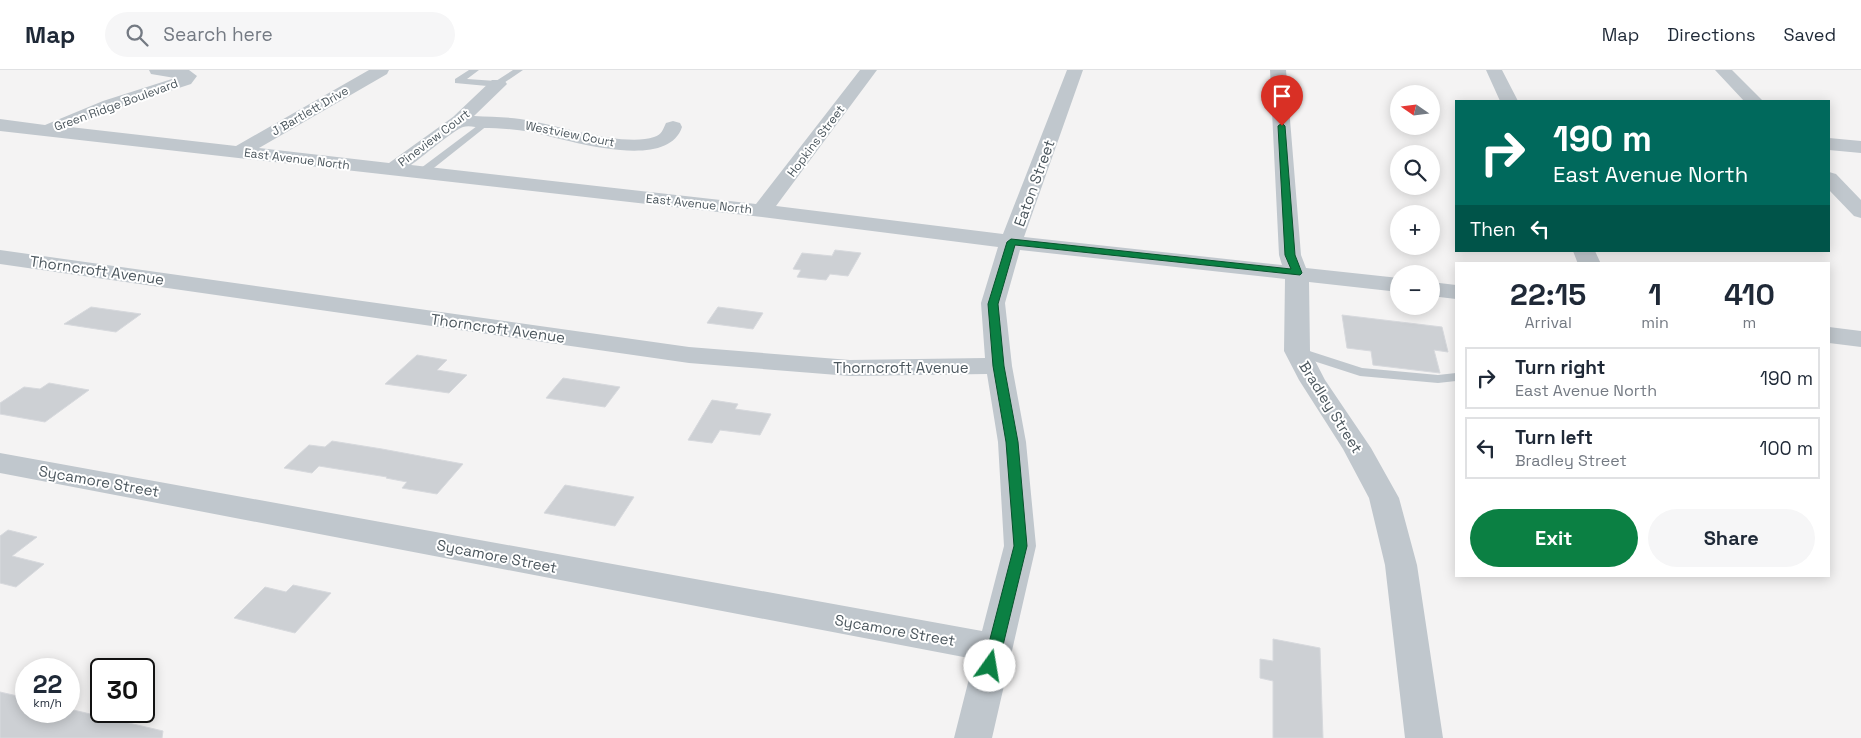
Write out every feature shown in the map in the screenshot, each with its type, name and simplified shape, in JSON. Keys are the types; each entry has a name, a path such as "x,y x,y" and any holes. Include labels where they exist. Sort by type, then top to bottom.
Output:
{"street":[{"name":"Green Ridge Boulevard","path":"46,130 185,80 189,76 157,70"},
{"name":"J Bartlett Drive","path":"239,152 381,70"},
{"name":"Hopkins Street","path":"762,211 869,70"},
{"name":"Eaton Street","path":"973,738 1020,546 1012,442 999,366 993,304 1011,242 1074,70"},
{"name":"Bradley Street","path":"1278,70 1290,255 1297,273 1297,351 1312,380 1357,448 1384,498 1401,565 1424,738"},
{"path":"1494,70 1509,100"},
{"path":"1723,70 1753,100"},
{"name":"Pineview Court","path":"392,170 460,121 498,84"},
{"name":"Westview Court","path":"460,121 514,123 607,142 644,145 668,138 674,127"},
{"name":"East Avenue North","path":"0,125 1390,284"},
{"path":"1830,144 1861,147"},
{"path":"1830,179 1861,212"},
{"name":"Thorncroft Avenue","path":"0,257 689,355 850,368 999,366"},
{"path":"1440,290 1455,292"},
{"path":"1830,336 1861,339"},
{"name":"Sycamore Street","path":"0,463 994,648"}],"lane":[{"path":"475,70 458,81 498,84 519,70"},
{"path":"421,174 486,123"},
{"path":"1297,351 1360,372 1438,379 1455,377"}],"building":[{"path":"835,250 861,253 848,276 830,274 826,280 797,277 801,270 793,269 802,253 832,256"},
{"path":"91,307 141,314 116,332 64,324"},
{"path":"718,307 763,313 753,329 707,323"},
{"path":"1342,315 1442,327 1448,352 1434,350 1440,373 1373,365 1371,351 1347,348"},
{"path":"417,355 447,360 437,370 467,375 449,393 385,384"},
{"path":"563,378 620,387 605,407 546,398"},
{"path":"49,383 89,390 45,422 0,414 0,403 24,387 40,389"},
{"path":"712,400 738,404 735,409 771,414 760,435 720,430 712,443 688,440"},
{"path":"332,441 463,464 437,494 402,488 407,482 387,477 319,466 312,473 284,468 309,445 325,447"},
{"path":"565,485 634,497 615,526 544,513"},
{"path":"8,530 37,537 12,556 44,564 16,587 0,583 0,536"},
{"path":"293,585 331,593 295,633 234,618 265,587 286,592"},
{"path":"1273,639 1320,648 1323,738 1273,738 1273,681 1260,678 1260,659 1273,661"},
{"path":"0,692 15,695 15,723 80,723 80,712 90,714 90,723 129,723 163,731 162,738 0,738"}],"route":[{"path":"990,666 1020,546 1012,442 999,366 993,304 1011,242 1297,273 1290,255 1282,126"}]}
